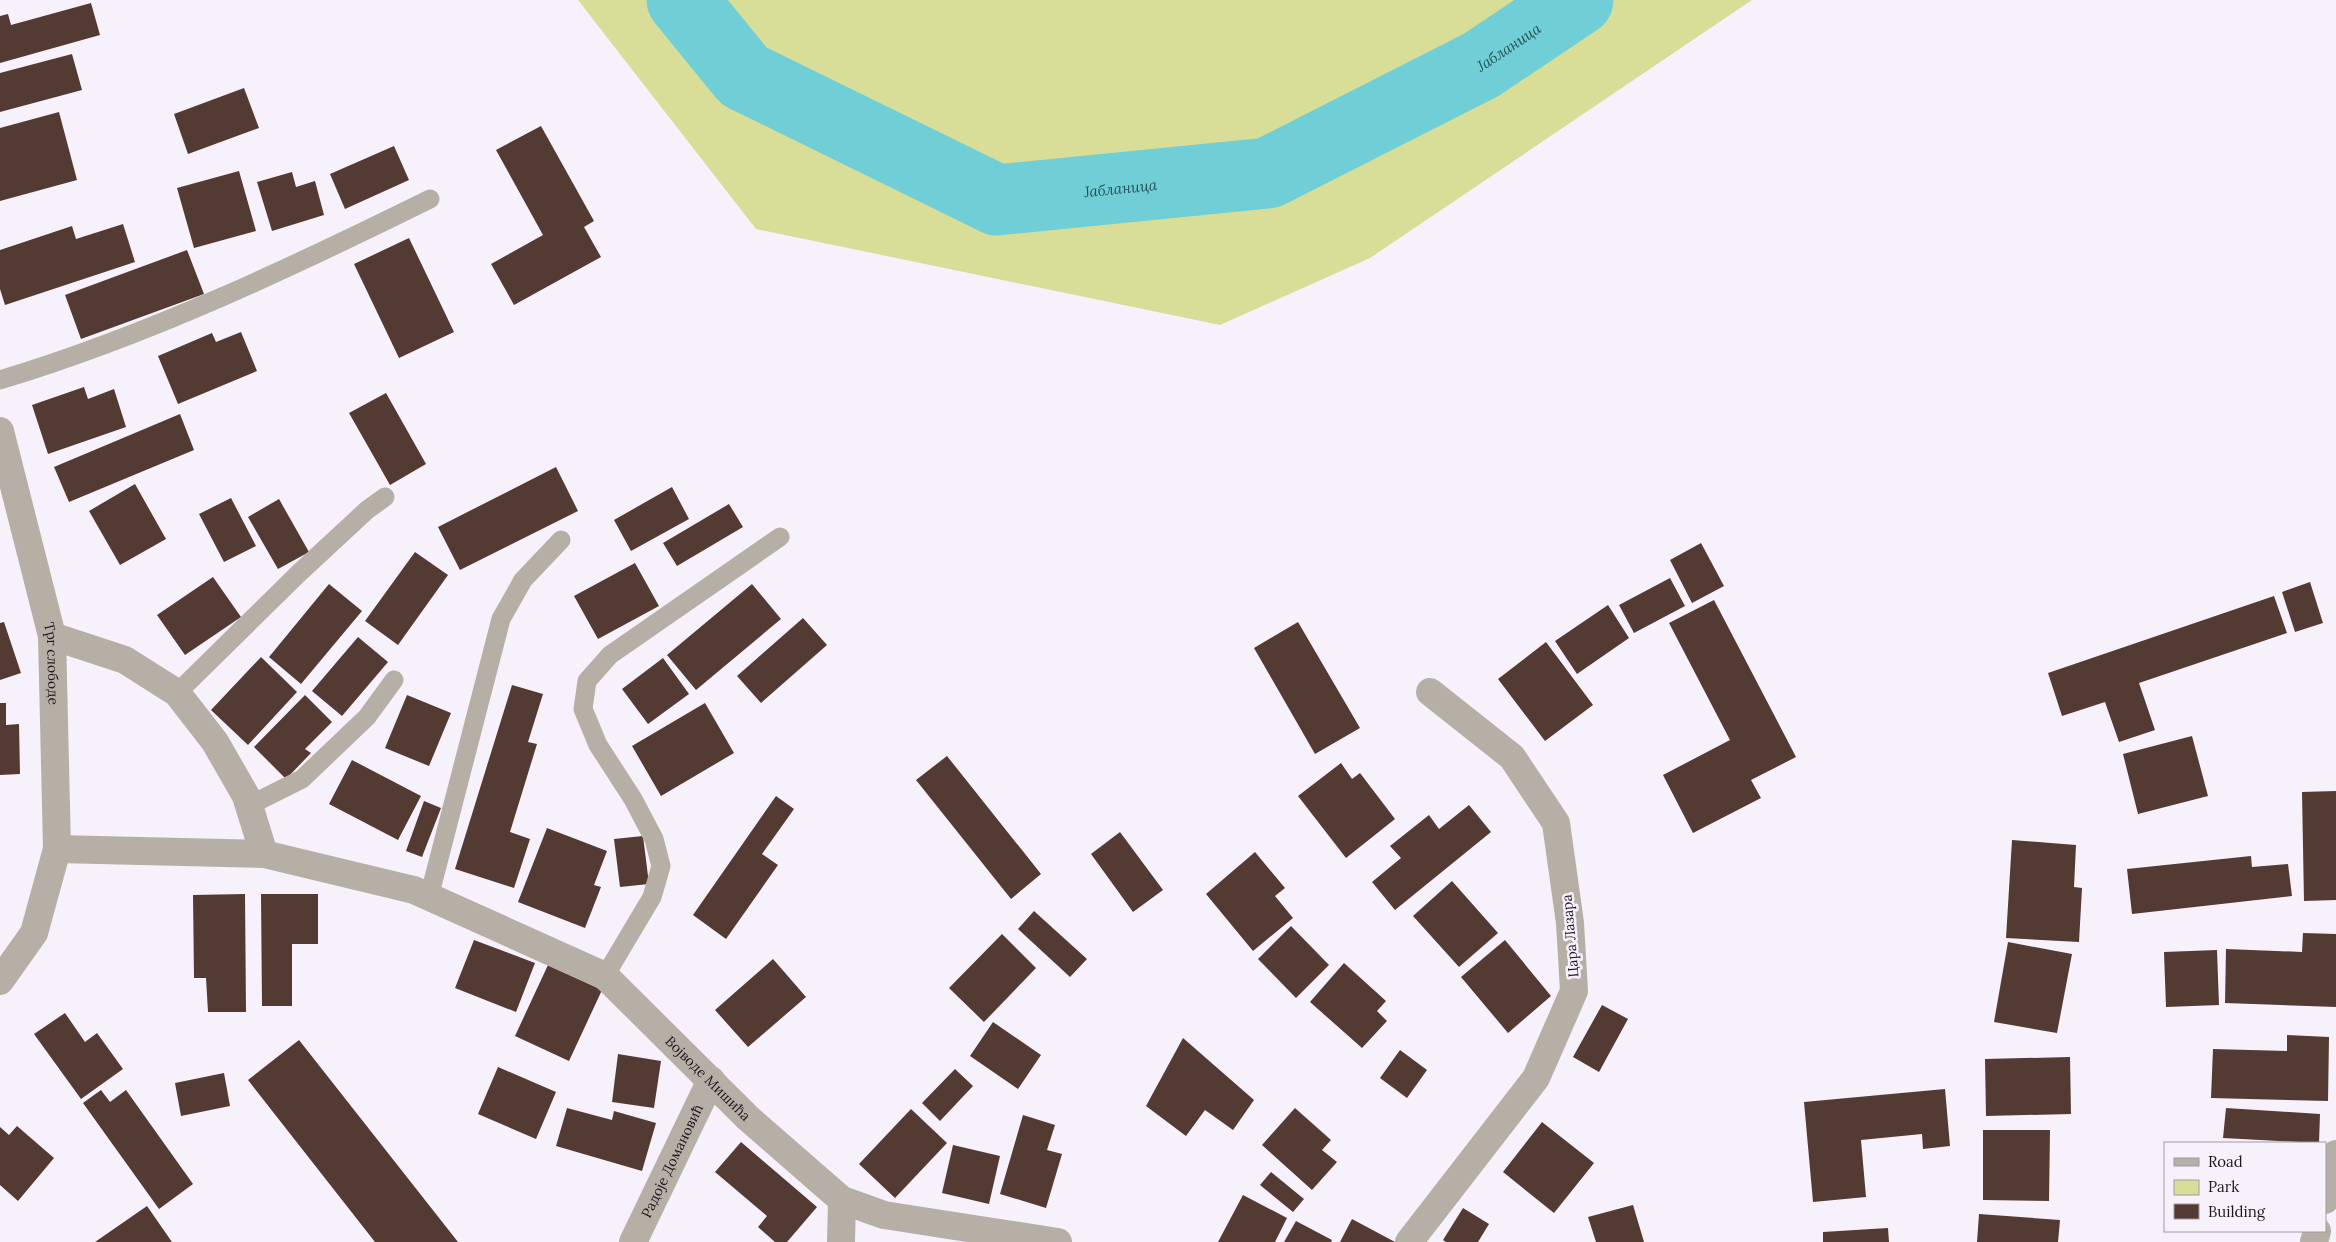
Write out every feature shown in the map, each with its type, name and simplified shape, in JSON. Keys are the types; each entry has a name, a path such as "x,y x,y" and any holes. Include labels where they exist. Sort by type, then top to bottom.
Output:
{"street":[{"name":"Трг слободе","path":"0,431 52,636 57,849 34,933 0,981"},
{"path":"52,636 125,660 177,692 215,742 250,805 264,854 57,849"},
{"name":"Цара Лазара","path":"1409,1242 1536,1078 1574,991 1570,923 1556,823 1512,758 1430,692"},
{"name":"Војводе Мишића","path":"264,854 414,890 605,976 748,1118 842,1200 884,1215 1058,1242"},
{"name":"Радоје Домановић","path":"633,1242 711,1080"},
{"path":"2326,1196 2336,1154"},
{"path":"841,1242 842,1200"}],"lane":[{"path":"0,380 111,342 201,307 316,255 430,199"},
{"path":"177,692 367,510 385,496"},
{"path":"605,976 652,897 662,866 654,838 634,799 598,745 583,709 587,681 610,655 780,537"},
{"path":"429,897 501,619 523,580 561,540"},
{"path":"250,805 302,779 367,717 394,680"}],"green space":[{"path":"578,0 1752,0 1370,258 1220,325 756,229"}],"building":[{"path":"91,3 100,35 0,63 0,16 8,14 11,25"},
{"path":"72,54 82,90 0,112 0,73"},
{"path":"244,88 259,128 188,154 174,114"},
{"path":"59,112 77,180 0,201 0,128"},
{"path":"541,126 594,221 584,227 601,257 514,305 491,264 543,235 496,150"},
{"path":"394,146 409,180 345,209 330,174"},
{"path":"239,171 256,231 194,248 177,188"},
{"path":"292,172 296,187 315,181 324,215 272,231 257,182"},
{"path":"123,224 135,262 5,305 0,289 0,250 72,226 76,239"},
{"path":"409,238 454,332 399,358 354,264"},
{"path":"187,250 204,294 81,339 65,295"},
{"path":"241,332 257,371 178,404 158,356 212,333 216,342"},
{"path":"84,387 88,399 114,389 126,427 48,454 32,405"},
{"path":"386,393 426,464 390,485 349,413"},
{"path":"180,414 194,450 69,502 54,467"},
{"path":"556,467 578,511 460,570 438,527"},
{"path":"135,484 166,539 120,565 89,511"},
{"path":"672,487 689,519 631,551 614,520"},
{"path":"231,498 256,546 224,562 199,514"},
{"path":"279,499 309,552 278,569 248,517"},
{"path":"729,504 743,527 677,566 663,543"},
{"path":"1701,543 1724,586 1692,603 1670,560"},
{"path":"415,552 448,575 398,645 365,621"},
{"path":"635,563 659,606 598,639 574,596"},
{"path":"213,577 241,617 185,655 157,615"},
{"path":"1670,578 1685,606 1634,633 1619,605"},
{"path":"2310,582 2323,623 2295,632 2282,592"},
{"path":"329,584 362,611 301,684 269,657"},
{"path":"752,584 781,619 696,690 667,655"},
{"path":"2274,596 2287,633 2139,683 2155,730 2119,742 2105,702 2062,716 2048,673"},
{"path":"1714,600 1796,757 1751,780 1761,798 1693,833 1663,775 1730,740 1669,623"},
{"path":"1608,605 1629,638 1577,674 1555,641"},
{"path":"803,618 827,645 761,703 737,676"},
{"path":"4,622 21,673 0,680 0,623"},
{"path":"1298,622 1360,728 1315,754 1254,648"},
{"path":"358,637 388,662 342,716 312,691"},
{"path":"1546,642 1593,705 1545,741 1498,679"},
{"path":"261,657 297,692 248,745 211,710"},
{"path":"663,658 689,694 648,724 622,689"},
{"path":"512,685 543,694 528,742 537,744 510,832 530,839 514,888 455,869"},
{"path":"305,695 332,722 305,749 311,753 286,779 254,747"},
{"path":"407,695 451,713 429,766 385,748"},
{"path":"0,703 6,703 6,725 19,724 20,774 0,775"},
{"path":"705,703 734,753 661,796 632,746"},
{"path":"2192,736 2208,796 2138,814 2123,754"},
{"path":"947,756 1041,874 1011,899 916,780"},
{"path":"352,760 421,796 398,840 329,804"},
{"path":"1341,763 1352,779 1360,773 1395,819 1346,858 1298,796"},
{"path":"2336,791 2336,900 2304,901 2302,792"},
{"path":"776,796 794,809 762,854 778,865 726,939 693,915"},
{"path":"424,801 441,808 422,857 406,851"},
{"path":"1469,805 1491,832 1395,910 1372,882 1401,858 1390,846 1429,815 1439,829"},
{"path":"547,828 607,851 594,885 601,887 585,928 518,902"},
{"path":"1120,832 1163,890 1133,912 1091,854"},
{"path":"643,836 649,884 620,887 614,839"},
{"path":"2012,840 2076,845 2074,887 2082,888 2079,942 2006,938"},
{"path":"1255,852 1285,888 1275,896 1293,918 1253,951 1206,894"},
{"path":"2251,856 2252,867 2288,864 2292,896 2132,914 2127,869"},
{"path":"1452,881 1498,933 1459,967 1413,916"},
{"path":"245,894 246,1012 208,1012 206,978 194,978 193,895"},
{"path":"261,894 318,894 318,944 292,944 292,1006 262,1006"},
{"path":"1034,911 1087,959 1070,977 1018,929"},
{"path":"1291,926 1329,965 1296,998 1258,959"},
{"path":"2303,933 2336,934 2336,1007 2225,1003 2226,949 2302,952"},
{"path":"1002,934 1036,968 984,1022 949,988"},
{"path":"474,940 535,963 516,1012 455,988"},
{"path":"1505,940 1551,996 1508,1033 1461,977"},
{"path":"2008,942 2072,954 2057,1033 1994,1022"},
{"path":"2217,950 2219,1005 2166,1007 2164,952"},
{"path":"773,959 806,997 748,1047 715,1010"},
{"path":"1344,963 1386,1001 1377,1011 1387,1021 1362,1048 1310,1002"},
{"path":"548,965 602,990 569,1061 515,1036"},
{"path":"1602,1005 1628,1019 1599,1072 1573,1057"},
{"path":"65,1013 85,1042 97,1033 123,1069 81,1099 34,1034"},
{"path":"993,1022 1041,1055 1018,1089 970,1056"},
{"path":"2287,1035 2329,1037 2328,1101 2211,1098 2213,1049 2287,1051"},
{"path":"1183,1038 1254,1100 1233,1130 1205,1110 1186,1136 1146,1106"},
{"path":"299,1040 458,1242 375,1242 248,1080"},
{"path":"1400,1050 1427,1070 1407,1098 1380,1078"},
{"path":"618,1054 661,1061 654,1108 612,1102"},
{"path":"2070,1057 2071,1114 1986,1116 1985,1059"},
{"path":"498,1067 556,1092 536,1139 478,1114"},
{"path":"955,1069 973,1086 940,1121 922,1103"},
{"path":"224,1073 230,1106 181,1116 175,1083"},
{"path":"1945,1089 1950,1146 1923,1149 1922,1134 1861,1140 1866,1197 1813,1202 1804,1102"},
{"path":"101,1090 110,1102 126,1090 193,1184 159,1209 83,1103"},
{"path":"567,1108 612,1120 614,1111 656,1123 642,1171 556,1146"},
{"path":"1295,1108 1331,1140 1322,1150 1337,1162 1312,1190 1262,1145"},
{"path":"2226,1108 2320,1114 2319,1142 2223,1138"},
{"path":"911,1109 947,1143 895,1198 859,1164"},
{"path":"1023,1115 1055,1125 1047,1150 1062,1154 1046,1208 1000,1194"},
{"path":"1542,1122 1594,1163 1554,1213 1503,1172"},
{"path":"17,1126 54,1158 18,1201 0,1185 0,1127 9,1135"},
{"path":"1983,1130 2050,1130 2049,1201 1983,1200"},
{"path":"741,1142 817,1207 787,1242 775,1242 758,1227 767,1216 715,1172"},
{"path":"953,1145 1000,1156 989,1204 942,1193"},
{"path":"1271,1172 1304,1199 1293,1212 1260,1185"},
{"path":"1243,1195 1287,1218 1275,1242 1218,1242"},
{"path":"1633,1205 1644,1242 1596,1242 1588,1217"},
{"path":"147,1206 172,1242 95,1242"},
{"path":"1463,1208 1489,1224 1478,1242 1446,1242 1443,1240"},
{"path":"1979,1214 2060,1220 2058,1242 1977,1242"},
{"path":"1352,1219 1395,1242 1340,1242"},
{"path":"1296,1221 1332,1240 1331,1242 1284,1242"},
{"path":"1888,1228 1889,1242 1823,1242 1823,1232"}],"waterway":[{"name":"Јабланица","path":"682,0 744,76 997,200 1268,173 1481,65 1578,0"}]}
